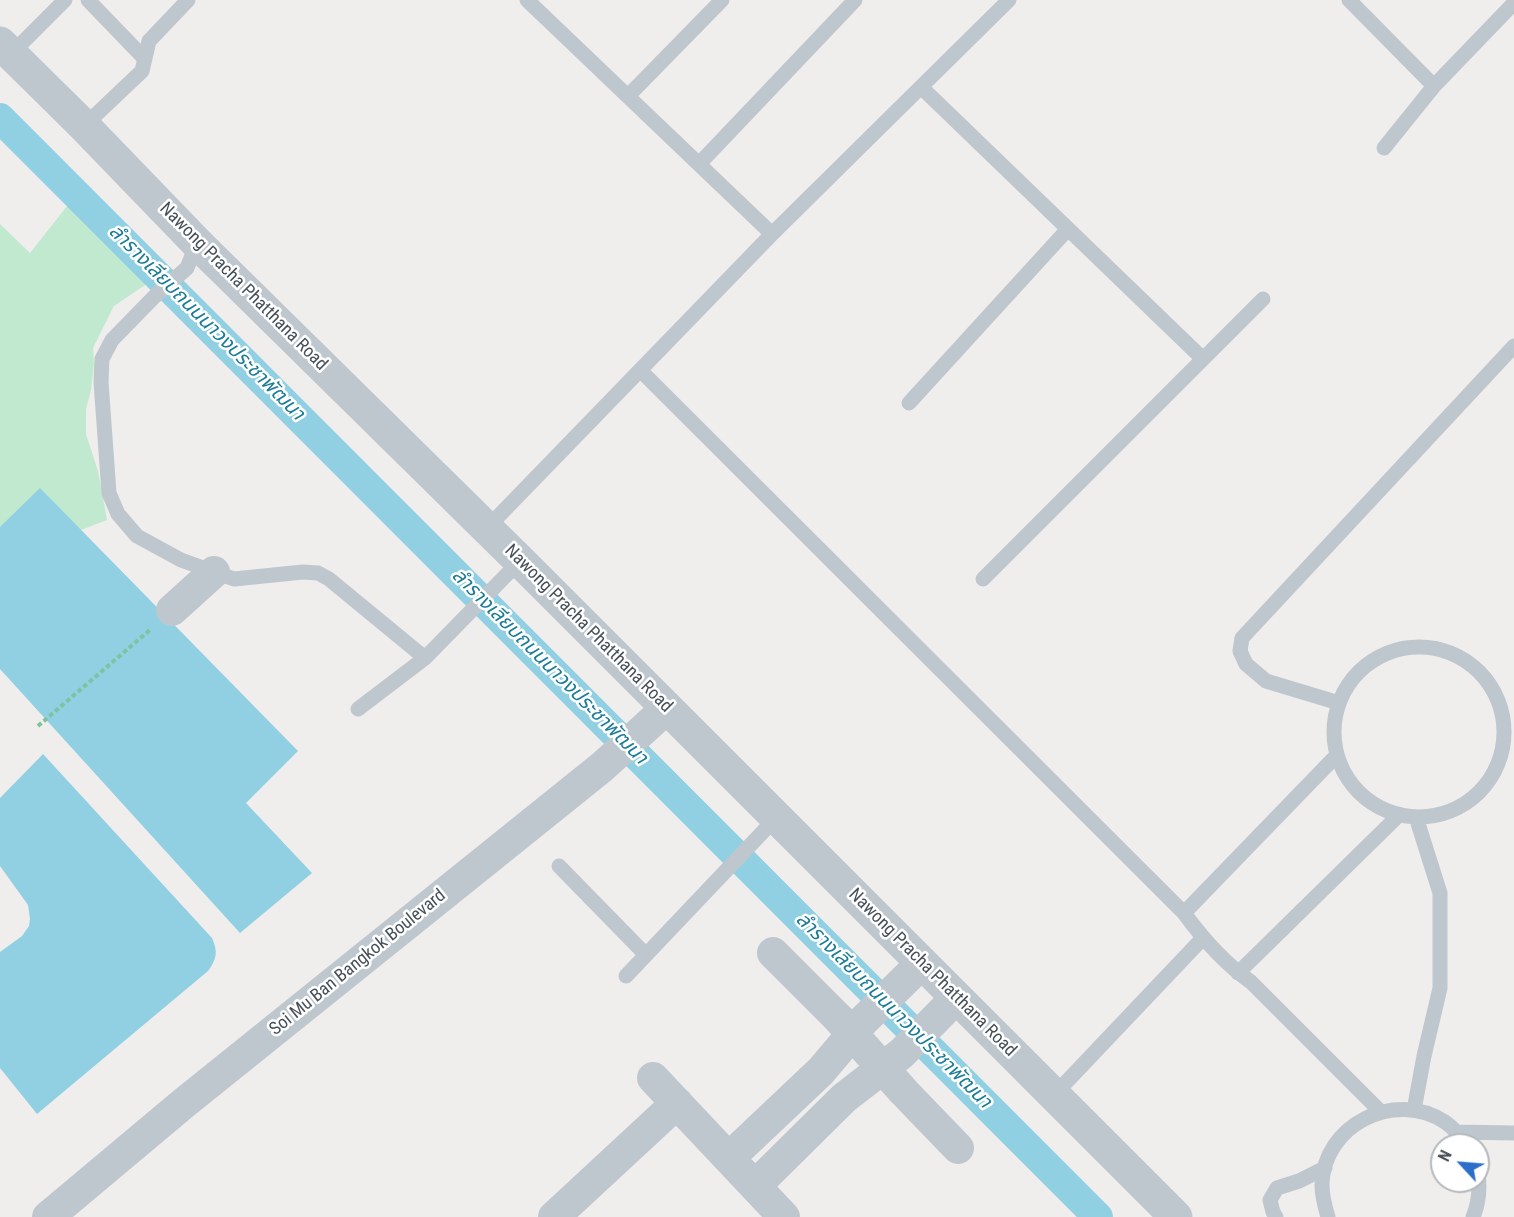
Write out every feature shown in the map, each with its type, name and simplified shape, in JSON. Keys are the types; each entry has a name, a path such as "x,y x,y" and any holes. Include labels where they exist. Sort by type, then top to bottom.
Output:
{"street":[{"name":"Nawong Pracha Phatthana Road","path":"5,48 84,126 192,255 487,528 520,561 657,717 776,818 1176,1217"},
{"path":"172,610 214,572"},
{"name":"Soi Mu Ban Bangkok Boulevard","path":"48,1217 184,1103 602,767 657,717"},
{"path":"773,953 839,1019 858,1027 893,1061 904,1092 957,1148"},
{"path":"729,1158 821,1071 858,1027 922,963"},
{"path":"755,1186 844,1098 893,1061 956,998"},
{"path":"653,1078 784,1217"},
{"path":"554,1217 677,1103"}],"lane":[{"path":"5,48 65,0"},
{"path":"88,0 144,58"},
{"path":"84,126 142,71 149,41 188,0"},
{"path":"527,0 772,234"},
{"path":"628,96 722,0"},
{"path":"699,164 855,0"},
{"path":"487,528 772,234 1009,0"},
{"path":"1349,0 1434,86"},
{"path":"1384,148 1434,86 1514,3"},
{"path":"921,87 1203,359"},
{"path":"909,403 1068,230"},
{"path":"192,255 112,340 102,359 101,382 109,493 118,514 137,537 181,560 234,579 303,572 318,573 329,579 425,658"},
{"path":"983,579 1263,299"},
{"path":"1340,703 1266,681 1246,664 1240,651 1242,638 1514,346"},
{"path":"640,370 1184,913 1203,938 1238,973 1251,982 1381,1112"},
{"path":"358,710 425,658 520,561"},
{"path":"1422,646 1448,651 1471,664 1490,684 1501,708 1504,734 1499,761 1486,784 1467,802 1443,814 1416,818 1382,809 1367,800 1354,787 1337,754 1334,729 1340,703 1352,680 1372,661 1396,650 1422,646"},
{"path":"1184,913 1337,754"},
{"path":"1238,973 1399,815"},
{"path":"626,976 776,818"},
{"path":"1413,1110 1440,988 1440,893 1416,818"},
{"path":"558,866 646,955"},
{"path":"1054,1095 1203,938"},
{"path":"1328,1217 1323,1200 1322,1183 1325,1167 1340,1138 1352,1126 1366,1118 1397,1109 1413,1110 1430,1114 1457,1132 1514,1133"},
{"path":"1276,1217 1270,1200 1277,1188 1299,1181 1325,1167"},
{"path":"1473,1217 1479,1193"}],"path":[{"path":"38,726 172,610"}],"green space":[{"path":"71,201 148,283 114,306 93,348 94,364 86,409 86,434 98,471 107,520 81,530 0,584 0,224 30,253"}],"water":[{"path":"40,488 298,751 246,803 312,873 240,933 0,669 0,527"},
{"path":"43,754 212,938 216,951 215,959 208,971 37,1114 0,1068 0,952 22,936 29,926 30,919 28,905 0,866 0,798"}],"waterway":[{"name":"ลำรางเลียบถนนนาวงประชาพัฒนา","path":"0,118 1098,1217"}]}
